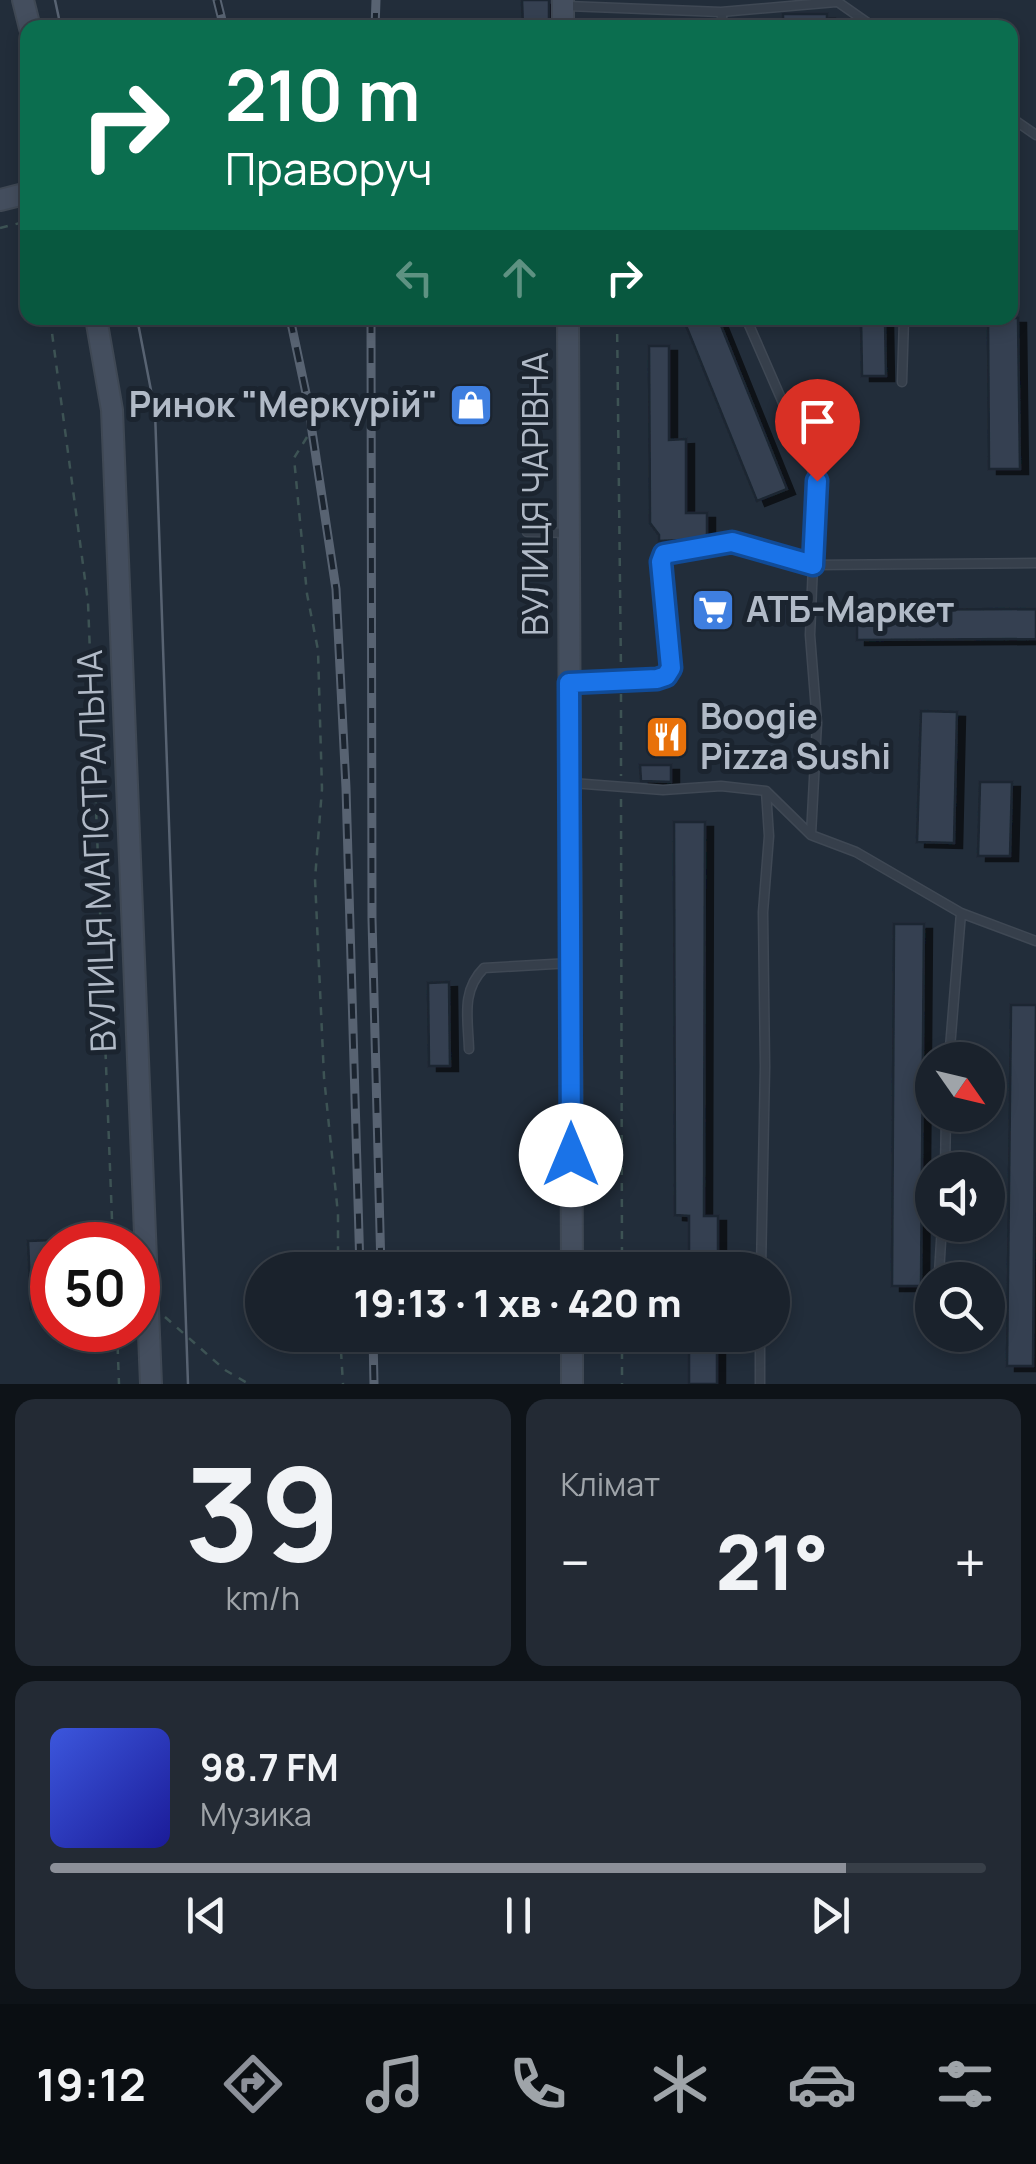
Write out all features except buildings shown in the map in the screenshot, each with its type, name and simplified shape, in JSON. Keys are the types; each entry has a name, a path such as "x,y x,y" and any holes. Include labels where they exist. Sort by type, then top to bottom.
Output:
{"street":[{"name":"ВУЛИЦЯ МАГІСТРАЛЬНА","path":"97,325 112,410 145,1222"},
{"name":"ВУЛИЦЯ ЧАРІВНА","path":"568,325 572,1252"},
{"name":"ВУЛИЦЯ МАГІСТРАЛЬНА","path":"150,1352 151,1384"},
{"path":"572,1352 572,1384"}],"lane":[{"path":"563,11 601,5 721,12 836,1 863,20"},
{"path":"721,12 722,20"},
{"path":"749,325 817,481 810,635 816,723 811,835"},
{"path":"902,382 904,325"},
{"path":"527,532 569,532"},
{"path":"569,683 666,676 671,668 661,562 664,554 732,542 813,565 1036,563"},
{"path":"570,783 663,790 721,786 766,791 811,835 856,852 961,913 1036,941"},
{"path":"761,1252 763,912 769,836 766,791"},
{"path":"950,1042 961,913"},
{"path":"469,1049 467,994 484,968 570,964"},
{"path":"760,1352 760,1384"}],"path":[{"path":"51,325 88,602 112,1222"},
{"path":"307,436 294,458 307,594 318,650 322,789 315,879 324,1077 338,1214 338,1252"},
{"path":"160,1314 225,1370 249,1384"},
{"path":"117,1352 118,1384"},
{"path":"341,1352 343,1384"},
{"path":"622,1352 622,1384"}],"tram line":[{"path":"55,0 59,20"},
{"path":"138,325 155,411 188,1384"}],"railway":[{"path":"217,0 222,20"},
{"path":"375,20 376,0"},
{"path":"291,325 307,398 336,589 359,1252"},
{"path":"371,325 372,919 381,1252"},
{"path":"373,1352 374,1384"}],"place":[{"name":"Ринок \"Меркурій\"","path":"471,405"},
{"name":"АТБ-Маркет","path":"713,610"},
{"name":"Boogie Pizza Sushi","path":"667,737"}],"route":[{"path":"571,1155 569,683 666,676 671,668 661,562 670,551 732,542 813,565 817,481"}]}
